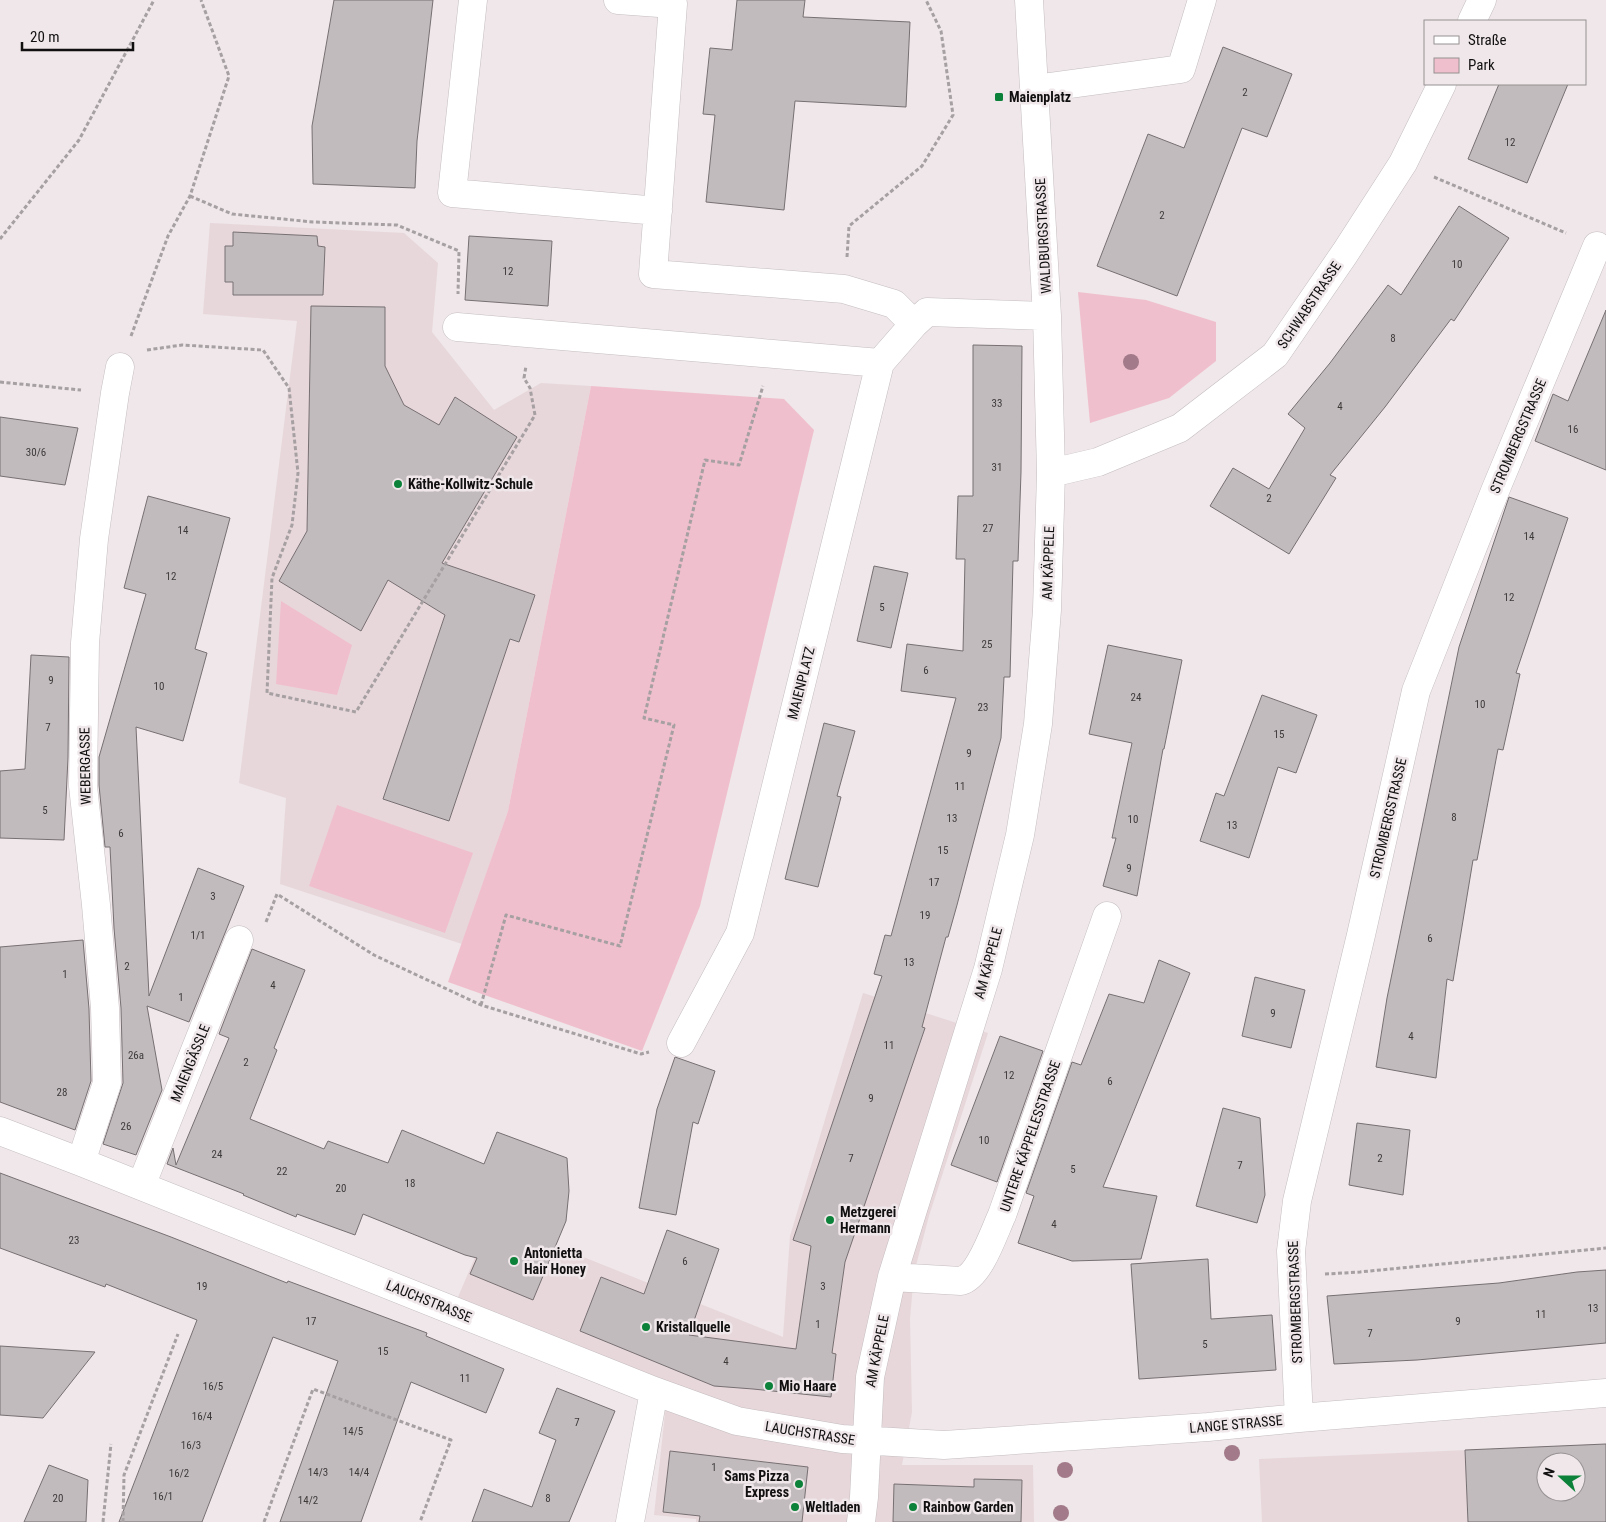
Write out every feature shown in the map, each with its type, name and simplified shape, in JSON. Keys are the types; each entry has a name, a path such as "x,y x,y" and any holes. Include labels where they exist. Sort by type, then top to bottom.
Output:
{"street":[{"path":"473,0 452,193 658,211"},
{"path":"618,0 673,4 653,274 844,288 894,304 914,324"},
{"name":"WALDBURGSTRASSE","path":"1029,0 1047,316 1051,473"},
{"path":"1034,89 1180,69 1202,0"},
{"path":"1472,20 1482,0"},
{"name":"SCHWABSTRASSE","path":"1051,473 1098,462 1180,428 1275,355 1345,254 1403,164 1442,85"},
{"name":"STROMBERGSTRASSE","path":"1299,1418 1291,1251 1297,1201 1361,935 1416,691 1494,491 1597,246"},
{"name":"MAIENPLATZ","path":"681,1043 740,933 880,363 927,312 1047,316"},
{"path":"457,327 880,363"},
{"name":"WEBERGASSE","path":"81,1162 107,1083 103,989 83,786 86,634 94,539 114,393 122,360"},
{"name":"AM KÄPPELE","path":"861,1522 870,1378 892,1277 988,969 1020,835 1038,724 1046,610 1051,473"},
{"name":"UNTERE KÄPPELESSTRASSE","path":"892,1277 961,1281 973,1273 1002,1214 1107,916"},
{"name":"MAIENGÄSSLE","path":"141,1186 239,940"},
{"name":"LAUCHSTRASSE","path":"0,1130 654,1391 737,1421 842,1439 866,1441"},
{"path":"630,1522 654,1391"},
{"name":"LANGE STRASSE","path":"866,1441 944,1445 1208,1427 1606,1393"}],"path":[{"path":"0,239 79,140 154,0"},
{"path":"122,360 168,236 190,196 229,76 201,0"},
{"path":"844,288 849,226 922,166 953,115 941,31 926,0"},
{"path":"1403,164 1597,246"},
{"path":"190,196 232,214 314,222 397,226 459,251 457,327"},
{"path":"122,360 182,345 263,350 289,388 298,473 292,525 272,578 266,693 356,712 535,415 530,388 524,378 529,332"},
{"path":"481,1006 506,914 620,946 674,725 644,718 705,460 739,465 772,355"},
{"path":"0,382 114,393"},
{"path":"264,927 277,894 374,955 481,1006 641,1054 681,1043"},
{"path":"1360,1272 1606,1248"},
{"path":"122,1522 124,1475 178,1334"},
{"path":"264,1522 313,1389 451,1440 420,1522"},
{"path":"103,1522 111,1444"}],"shaded area":[{"path":"210,223 404,233 438,263 432,332 494,410 541,383 591,386 508,811 462,944 280,884 286,798 239,783 297,321 203,314"},
{"path":"863,993 988,1033 929,1216 914,1273 910,1319 912,1412 902,1465 1033,1465 1034,1522 696,1522 696,1519 654,1515 667,1395 455,1304 491,1220 783,1337 790,1236"},
{"path":"1606,1444 1606,1522 1262,1522 1259,1459"}],"green space":[{"path":"1078,292 1146,300 1216,322 1216,361 1169,398 1090,423"},
{"path":"591,386 784,399 814,430 700,906 642,1051 448,982 508,811"},
{"path":"281,601 352,645 337,695 276,684"},
{"path":"337,805 473,853 445,933 309,886"}],"building":[{"path":"334,0 433,0 417,141 415,188 313,184 312,126"},
{"path":"737,0 805,0 803,17 910,22 906,107 795,101 784,210 706,202 715,115 703,114 710,48 732,50"},
{"path":"1223,47 1292,74 1267,137 1242,128 1177,296 1097,266 1148,134 1184,148"},
{"path":"1499,85 1568,85 1527,183 1468,159"},
{"path":"1459,206 1509,238 1454,321 1451,319 1385,407 1330,475 1336,478 1289,554 1210,506 1233,468 1269,489 1305,428 1288,414 1330,363 1388,285 1401,295"},
{"path":"233,232 317,236 318,246 325,247 323,295 233,295 233,282 225,282 225,246 233,246"},
{"path":"469,236 552,241 548,306 465,300"},
{"name":"Käthe-Kollwitz-Schule","path":"311,306 385,307 385,366 404,405 439,425 455,397 517,437 442,563 535,595 519,642 510,639 449,821 383,799 445,615 388,580 361,631 279,581 307,531"},
{"path":"1606,310 1606,470 1535,441 1553,394 1568,401"},
{"path":"973,345 1022,346 1018,561 1013,561 1010,677 1004,677 1001,738 957,905 948,937 946,937 922,1027 925,1028 845,1262 832,1353 836,1354 831,1397 714,1386 580,1331 601,1277 644,1294 667,1230 719,1249 689,1335 796,1349 811,1246 793,1240 882,976 874,974 885,935 891,936 956,698 901,691 907,644 963,651 965,559 956,559 958,496 973,496"},
{"path":"0,417 78,428 65,485 0,476"},
{"path":"148,496 230,518 195,649 207,653 183,741 136,727 149,996 198,868 244,886 189,1022 147,1006 162,1090 136,1155 103,1144 123,1083 121,1008 114,928 110,847 105,847 99,785 99,757 146,594 124,588"},
{"path":"1509,497 1568,518 1516,673 1520,674 1503,750 1498,749 1477,860 1473,860 1453,981 1447,979 1436,1078 1376,1067 1387,998 1459,647"},
{"path":"874,566 908,573 891,648 857,641"},
{"path":"1108,645 1182,660 1163,749 1137,896 1103,886 1116,838 1112,838 1132,743 1089,734"},
{"path":"31,655 69,657 68,758 64,840 0,838 0,771 25,769"},
{"path":"1262,695 1317,715 1296,773 1278,767 1249,858 1200,841 1216,793 1224,796"},
{"path":"824,723 855,731 837,796 841,797 818,887 785,879"},
{"path":"83,940 89,1009 91,1081 75,1130 0,1102 0,947"},
{"path":"252,949 305,970 274,1048 277,1050 250,1119 324,1149 328,1141 388,1163 402,1130 484,1164 497,1132 567,1158 569,1191 566,1221 533,1300 470,1274 477,1258 465,1255 363,1214 355,1235 297,1214 296,1217 244,1194 167,1164 173,1148 176,1165 229,1038 219,1034"},
{"path":"1159,960 1190,973 1103,1187 1157,1196 1141,1259 1072,1261 1018,1243 1034,1196 1026,1193 1072,1062 1081,1065 1109,994 1144,1003"},
{"path":"1255,977 1305,990 1291,1048 1242,1036"},
{"path":"1000,1036 1043,1051 997,1182 951,1165"},
{"path":"675,1057 715,1071 698,1124 693,1122 676,1215 639,1208 657,1109"},
{"path":"1223,1108 1260,1118 1265,1195 1257,1223 1196,1206"},
{"path":"1357,1123 1410,1130 1403,1195 1349,1185"},
{"path":"0,1173 287,1283 288,1281 427,1333 426,1336 504,1369 486,1413 411,1382 361,1522 280,1522 338,1361 273,1337 202,1522 119,1522 197,1320 106,1284 105,1287 0,1248"},
{"path":"1208,1259 1211,1319 1272,1315 1276,1370 1139,1379 1131,1264"},
{"path":"1606,1270 1606,1343 1417,1360 1334,1364 1327,1296 1499,1283 1577,1272"},
{"path":"0,1346 95,1352 43,1418 0,1415"},
{"path":"557,1388 615,1411 569,1522 472,1522 484,1489 532,1507 556,1440 539,1433"},
{"path":"1606,1444 1606,1522 1468,1522 1465,1450"},
{"path":"670,1451 808,1467 802,1522 699,1522 700,1516 663,1512"},
{"path":"49,1465 88,1480 86,1522 24,1522"},
{"path":"974,1479 1022,1480 1021,1522 893,1522 894,1484 974,1487"}],"place":[{"name":"Maienplatz","path":"999,97"},
{"name":"Käthe-Kollwitz-Schule","path":"398,484"},
{"name":"Metzgerei Hermann","path":"830,1220"},
{"name":"Antonietta Hair Honey","path":"514,1261"},
{"name":"Kristallquelle","path":"646,1327"},
{"name":"Mio Haare","path":"769,1386"},
{"name":"Sams Pizza Express","path":"799,1484"},
{"name":"Weltladen","path":"795,1507"},
{"name":"Rainbow Garden","path":"913,1507"}]}
